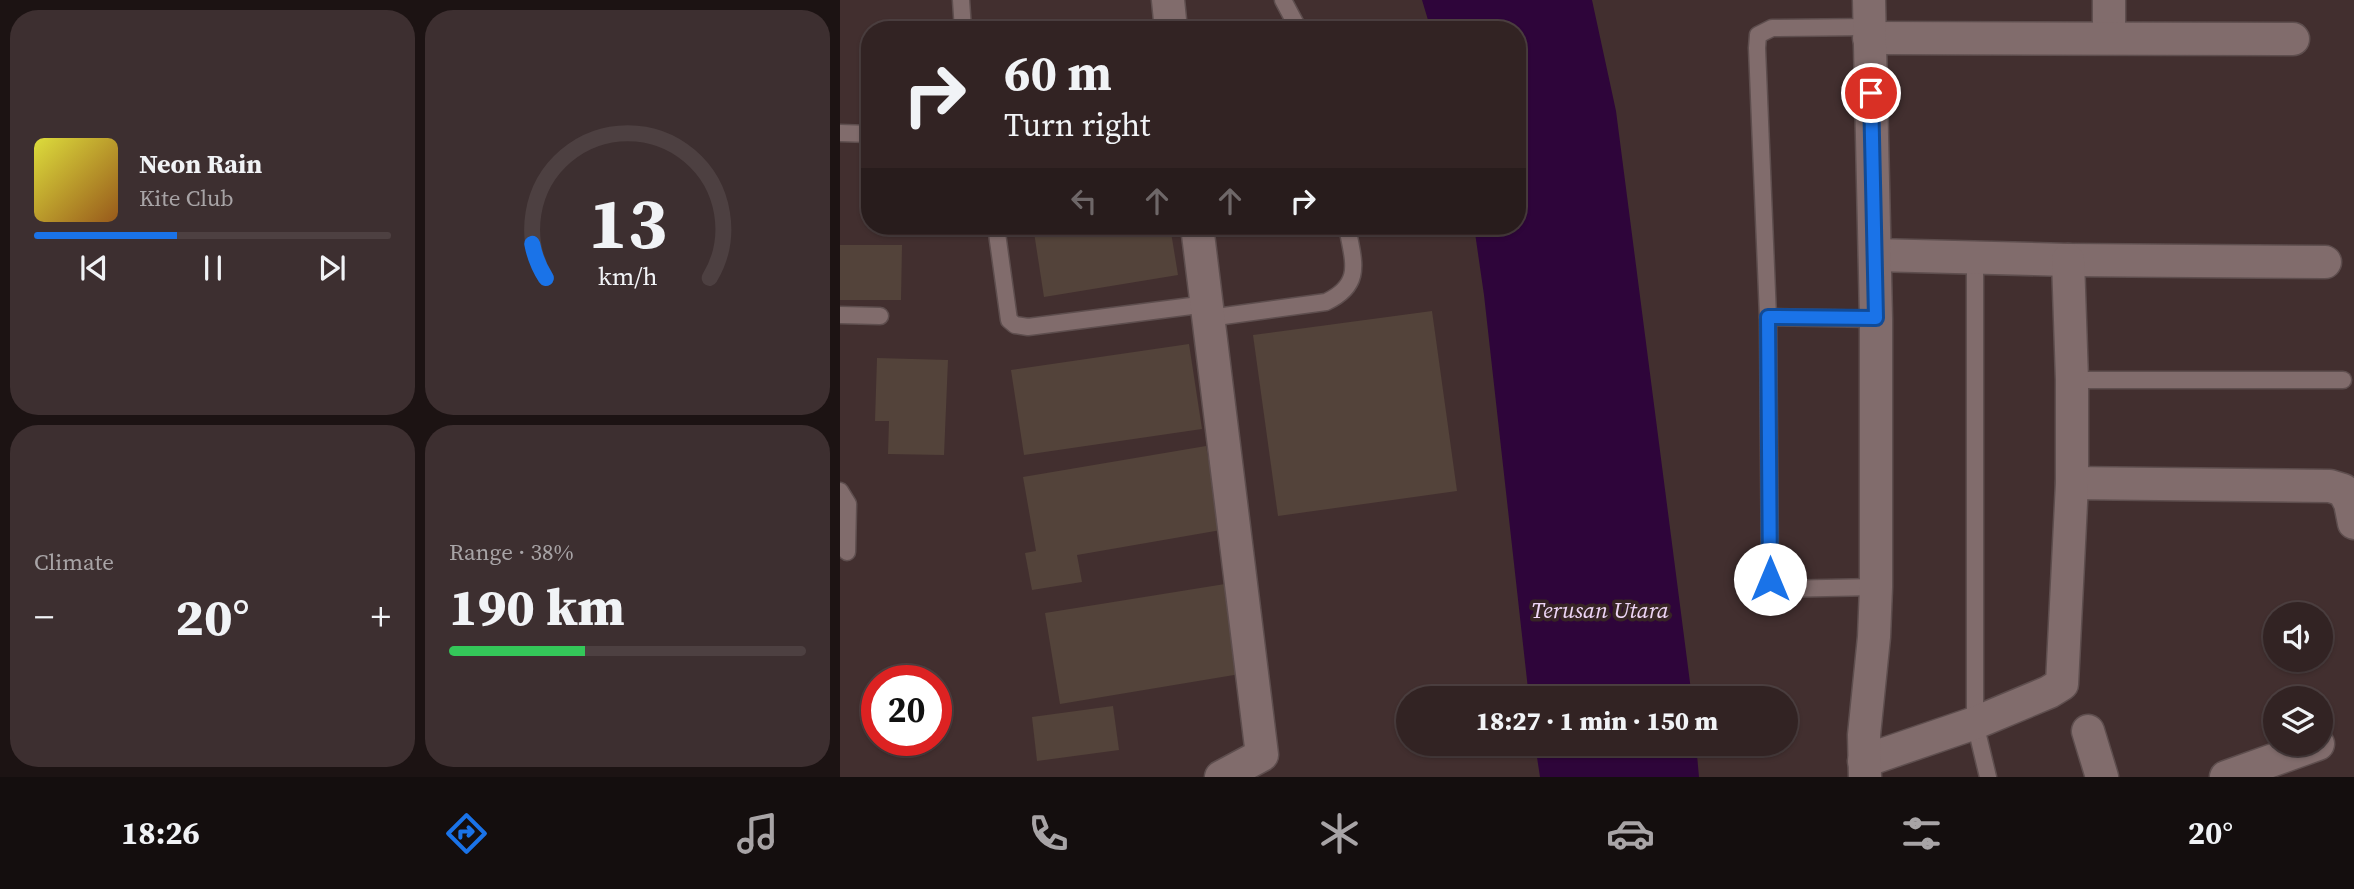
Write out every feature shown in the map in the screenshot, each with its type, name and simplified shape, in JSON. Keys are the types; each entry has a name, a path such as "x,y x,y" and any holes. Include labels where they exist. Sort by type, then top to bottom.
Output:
{"street":[{"path":"1168,0 1170,21"},
{"path":"2109,0 2109,38"},
{"path":"2068,260 2073,380 2072,483 2062,684 2049,692 1865,769 1864,735 1876,587 1876,318 1869,22 2109,38 2293,39"},
{"path":"1198,235 1264,766 1221,777"},
{"path":"1875,255 2325,262"},
{"path":"2072,483 2330,486 2343,491 2350,503 2354,523"},
{"path":"2088,731 2102,777"},
{"path":"2226,777 2283,756"}],"lane":[{"path":"961,0 962,21"},
{"path":"1283,0 1294,21"},
{"path":"1869,22 1772,28 1758,35 1757,48 1768,317 1772,585 1777,589 1876,587"},
{"path":"840,133 861,134"},
{"path":"997,235 1009,320 1016,325 1028,327 1326,302 1342,294 1352,280 1348,235"},
{"path":"1975,258 1975,723 1988,777"},
{"path":"840,315 880,316"},
{"path":"1768,317 1876,318"},
{"path":"2073,380 2343,380"},
{"path":"840,491 848,504 846,552"}],"water":[{"name":"Terusan Utara","path":"1422,0 1592,0 1616,111 1690,686 1528,686 1475,235 1526,235 1526,21 1428,21"},
{"path":"1537,756 1697,756 1699,777 1540,777"}],"building":[{"path":"1034,235 1171,235 1178,275 1044,297"},
{"path":"840,245 902,245 901,300 840,300"},
{"path":"1432,311 1457,491 1278,516 1253,335"},
{"path":"1189,344 1202,429 1024,455 1011,370"},
{"path":"877,358 948,360 944,455 888,454 889,421 875,421"},
{"path":"1206,446 1221,530 1077,555 1082,582 1032,590 1025,553 1036,551 1023,477"},
{"path":"1225,584 1240,674 1060,704 1045,613"},
{"path":"1113,706 1119,750 1037,761 1032,717"}],"route":[{"path":"1770,579 1768,317 1876,318 1871,93"}]}
